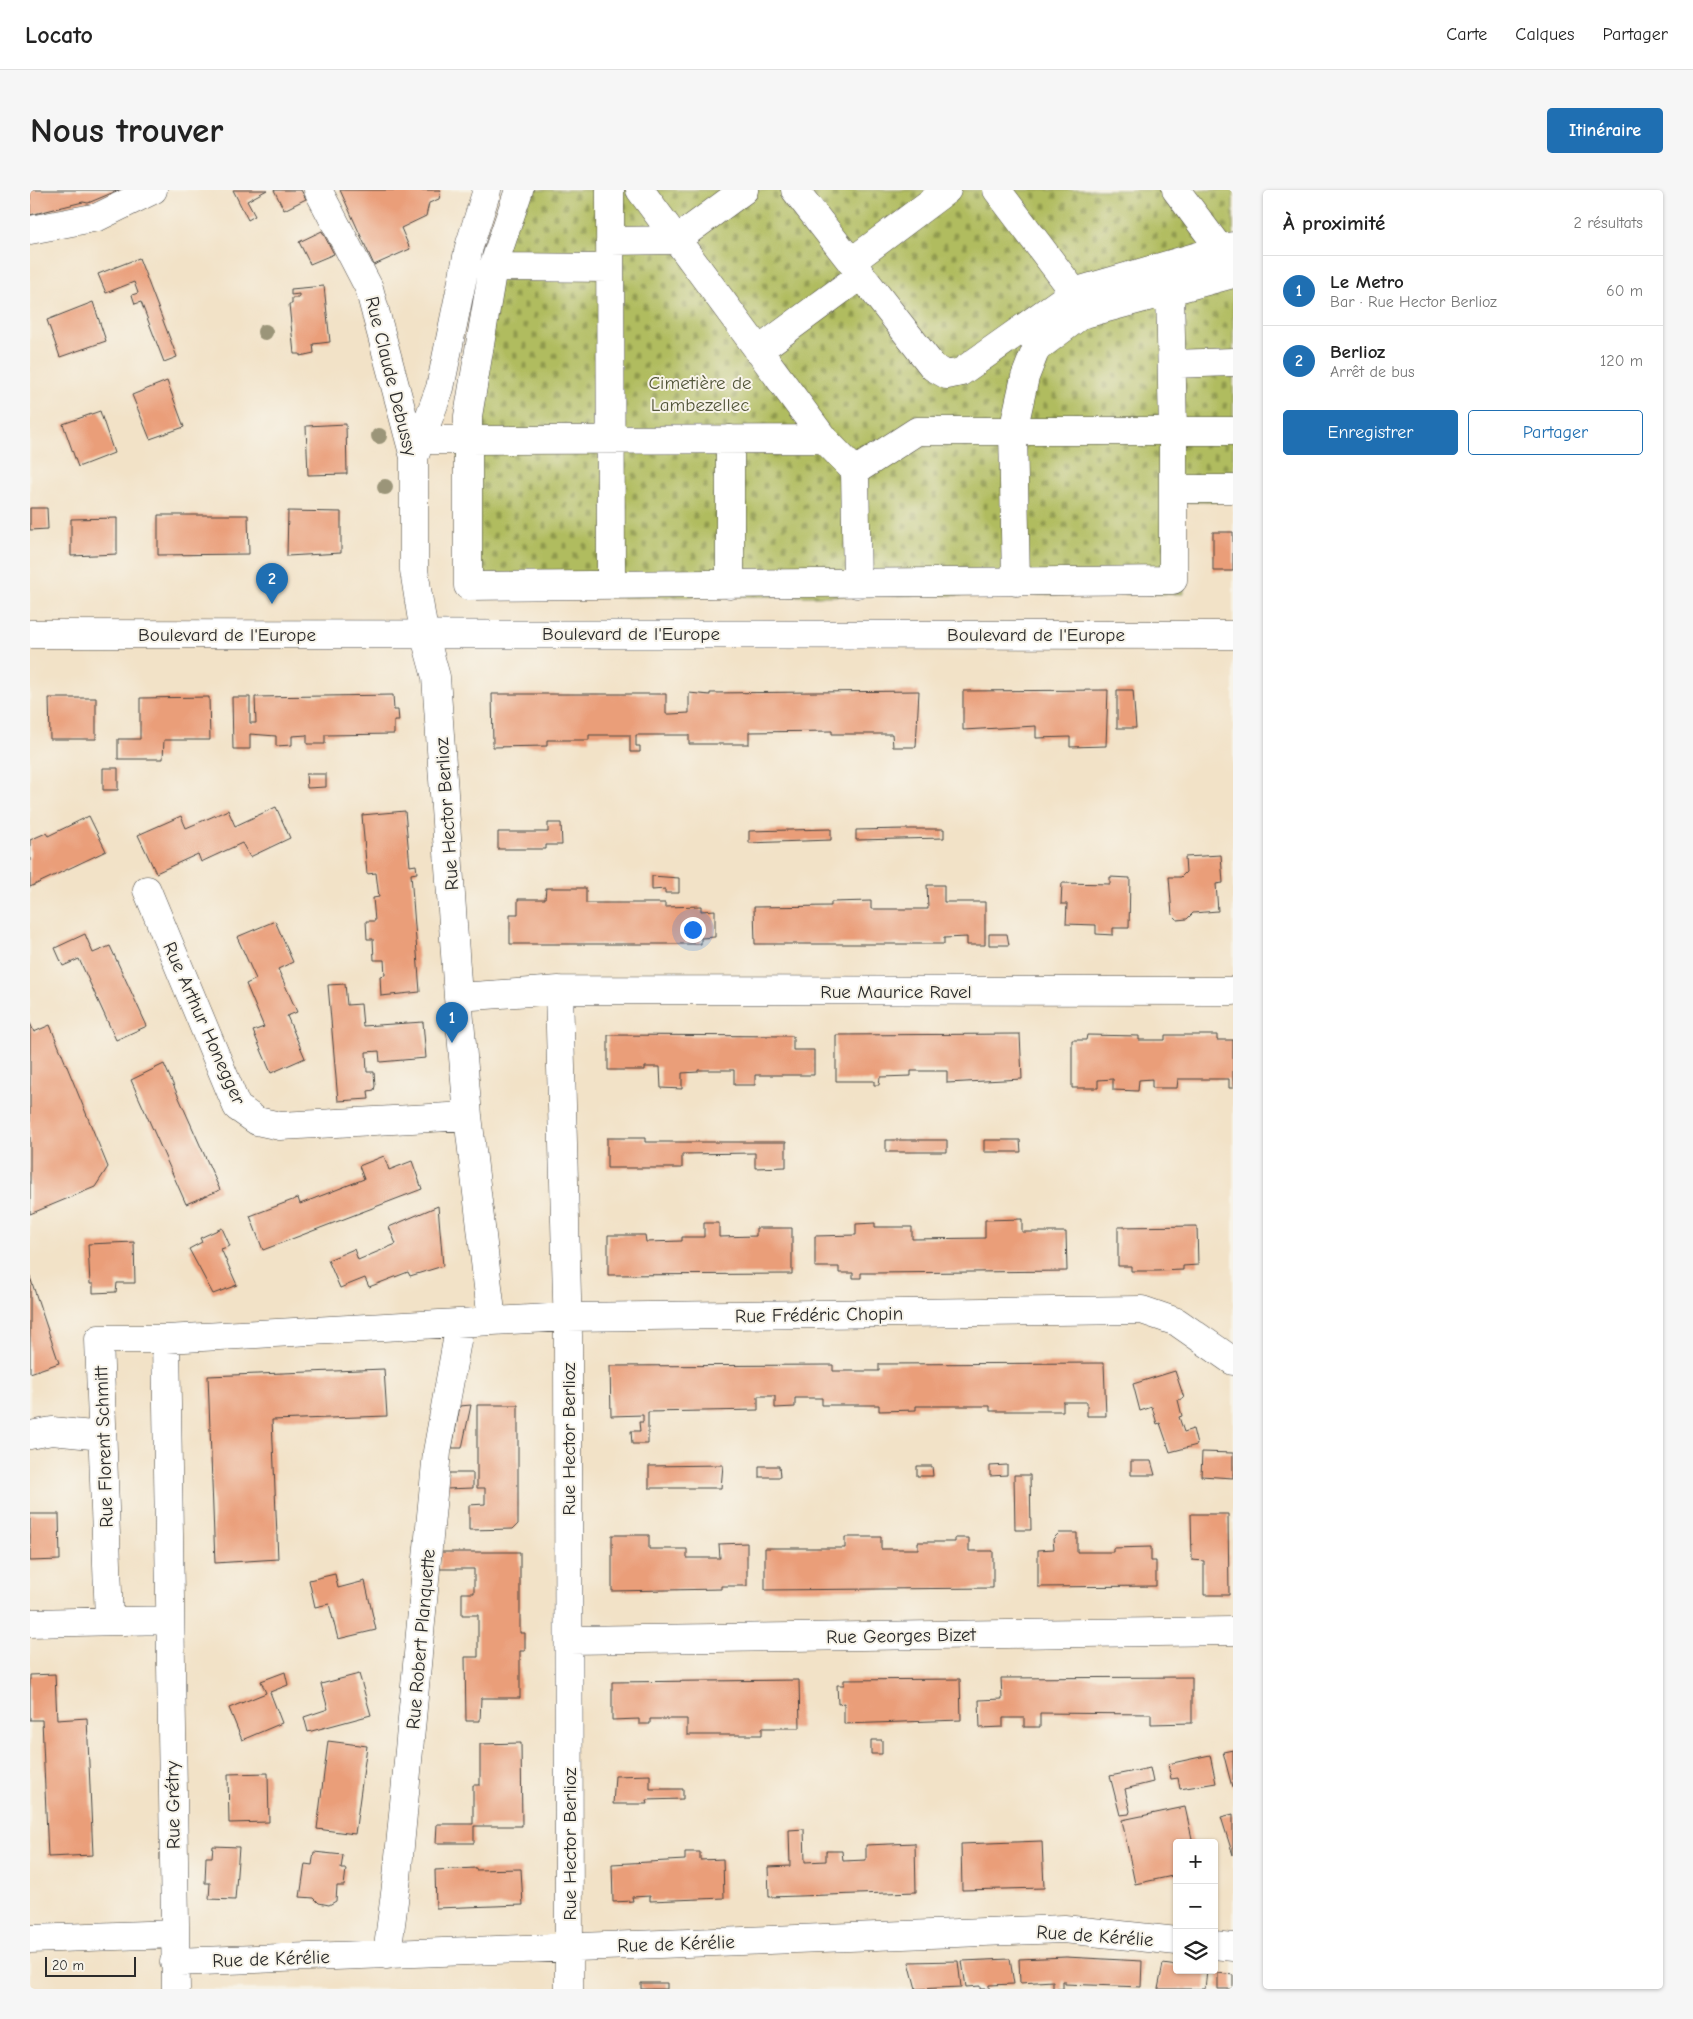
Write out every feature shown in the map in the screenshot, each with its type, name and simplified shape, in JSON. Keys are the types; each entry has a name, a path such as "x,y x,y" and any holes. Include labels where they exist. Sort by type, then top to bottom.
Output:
{"street":[{"path":"30,230 98,217 153,190"},
{"name":"Rue Claude Debussy","path":"318,190 369,288 417,449 414,570 424,633"},
{"path":"417,449 440,388 469,247 487,190"},
{"path":"520,190 493,267 468,416 468,586 1173,580 1173,431 1170,291"},
{"path":"610,190 609,440 611,584"},
{"path":"640,190 824,439 856,472 858,584"},
{"path":"610,241 676,240 744,190"},
{"path":"795,190 933,367 947,375 961,372 1074,292 1226,247 1176,190"},
{"path":"758,351 947,190"},
{"path":"997,190 1074,292"},
{"path":"493,267 609,268"},
{"path":"1016,582 1013,431 1025,377 1036,349 1081,315 1233,274"},
{"path":"1172,364 1233,362"},
{"path":"856,472 917,431 1233,431"},
{"path":"730,439 730,585"},
{"path":"417,449 468,440 824,439"},
{"path":"1173,489 1233,489"},
{"name":"Rue Hector Berlioz","path":"424,633 436,677 468,1116 492,1321"},
{"name":"Boulevard de l'Europe","path":"30,634 1233,635"},
{"name":"Rue Arthur Honegger","path":"146,890 237,1106 257,1121 280,1126 468,1116"},
{"path":"458,996 559,990"},
{"name":"Rue Hector Berlioz","path":"559,990 567,1317 569,1989"},
{"name":"Rue Maurice Ravel","path":"559,990 1233,991"},
{"name":"Rue Frédéric Chopin","path":"460,1324 567,1317 1142,1310 1176,1322 1233,1361"},
{"name":"Rue Florent Schmitt","path":"109,1621 99,1339 166,1339 460,1324"},
{"name":"Rue Robert Planquette","path":"387,1955 397,1878 437,1452 460,1324"},
{"path":"30,1623 169,1620 166,1339"},
{"path":"30,1435 52,1431 102,1436"},
{"name":"Rue Grétry","path":"169,1620 176,1989"},
{"name":"Rue Georges Bizet","path":"569,1640 1233,1631"},
{"name":"Rue de Kérélie","path":"174,1962 1064,1929 1173,1941"},
{"path":"30,1939 175,1934"},
{"path":"1218,1945 1233,1946"}],"green space":[{"name":"Cimetière de Lambezellec","path":"511,190 1233,190 1233,502 1182,502 1184,594 472,598 457,450"}],"building":[{"path":"30,190 119,190 88,203 83,202 30,215"},
{"path":"233,190 267,190 247,201 255,216 248,220"},
{"path":"274,190 301,190 306,199 284,210"},
{"path":"340,190 441,190 439,199 429,203 426,216 401,228 410,249 374,265"},
{"path":"322,231 334,254 310,264 299,242"},
{"path":"139,258 177,357 164,362 141,302 135,304 132,295 138,293 134,282 106,293 98,274"},
{"path":"324,286 330,342 313,344 314,353 300,356 300,354 294,354 289,304 292,304 292,298 299,298 299,294 291,295 291,289"},
{"path":"93,302 106,341 60,357 47,320"},
{"path":"167,381 184,427 150,439 132,395"},
{"path":"100,411 114,453 78,467 63,424"},
{"path":"346,424 347,474 308,475 306,426"},
{"path":"30,508 47,508 48,529 30,530"},
{"path":"288,511 341,512 341,553 287,556"},
{"path":"158,515 248,515 249,554 158,555"},
{"path":"117,518 117,554 71,556 71,519"},
{"path":"1213,532 1233,532 1233,571 1213,571"},
{"path":"1108,690 1106,746 1070,747 1070,737 1036,738 1036,726 963,730 963,691"},
{"path":"1117,690 1133,690 1136,728 1117,728"},
{"path":"919,691 916,747 893,747 892,734 832,734 832,731 749,732 749,744 689,744 689,735 636,735 636,746 640,746 640,752 630,752 630,735 589,735 589,740 547,740 547,746 493,747 492,694 666,694 666,714 671,714 689,713 689,693 710,695 710,693"},
{"path":"393,695 394,710 398,710 399,721 394,721 394,734 325,735 325,744 307,744 307,735 292,736 292,745 276,746 276,736 250,734 250,749 233,749 232,697 250,697 250,723 256,723 255,697"},
{"path":"209,697 210,740 164,740 163,759 118,759 118,739 140,739 140,698"},
{"path":"49,698 96,698 96,739 50,739"},
{"path":"103,768 118,768 118,790 103,790"},
{"path":"306,774 326,774 326,787 307,788"},
{"path":"276,807 290,838 250,857 242,843 201,862 198,854 156,873 138,835 181,816 186,828 228,810 235,826"},
{"path":"405,811 410,866 416,865 417,873 411,874 420,992 381,996 380,976 385,975 384,960 374,960 373,939 367,939 366,921 375,921 373,898 379,897 376,873 367,874 362,815"},
{"path":"89,816 106,851 30,887 30,840 46,833 48,836"},
{"path":"548,823 561,823 562,845 546,845 546,849 498,849 498,832 548,832"},
{"path":"831,829 831,840 749,843 749,831"},
{"path":"944,829 944,838 856,840 856,830"},
{"path":"1221,855 1223,883 1216,884 1218,911 1193,913 1187,919 1177,920 1172,915 1169,877 1181,877 1186,872 1185,857"},
{"path":"652,876 679,878 679,893 665,893 665,889 652,890"},
{"path":"1110,877 1130,878 1129,928 1113,928 1113,935 1096,934 1096,925 1066,924 1067,904 1061,904 1062,883 1110,884"},
{"path":"927,885 944,885 944,902 985,902 985,945 967,945 967,937 944,938 944,944 755,944 754,907 831,906 831,902 871,901 871,909 928,909"},
{"path":"546,888 586,888 586,903 665,903 665,907 701,906 701,911 715,910 715,937 701,938 701,944 510,944 510,914 518,914 518,899 545,899"},
{"path":"275,921 293,962 278,969 297,1012 287,1016 305,1058 271,1073 253,1031 264,1027 246,984 256,979 237,937"},
{"path":"85,934 93,953 110,946 147,1026 116,1040 79,959 63,966 55,948"},
{"path":"989,934 1007,934 1009,945 989,945"},
{"path":"345,984 347,1005 361,1004 363,1026 423,1022 426,1058 380,1062 379,1051 366,1052 367,1072 374,1072 375,1086 374,1090 368,1091 369,1099 338,1101 328,985"},
{"path":"30,1023 34,1032 50,1025 108,1167 95,1187 30,1214"},
{"path":"1020,1034 1022,1079 947,1083 947,1071 911,1071 911,1076 880,1077 879,1085 874,1085 874,1081 836,1081 836,1035"},
{"path":"608,1035 793,1036 793,1050 814,1050 814,1075 755,1075 755,1085 734,1085 734,1070 698,1070 698,1072 682,1073 682,1089 661,1088 660,1067 645,1067 645,1070 608,1070"},
{"path":"1087,1035 1139,1036 1139,1040 1165,1040 1165,1035 1217,1035 1217,1040 1233,1040 1233,1088 1229,1088 1229,1079 1178,1079 1177,1088 1152,1088 1152,1079 1139,1080 1138,1091 1113,1090 1113,1079 1098,1080 1098,1088 1072,1088 1072,1040 1086,1040"},
{"path":"164,1064 220,1190 186,1204 131,1080"},
{"path":"607,1138 645,1138 645,1142 786,1142 786,1167 755,1168 755,1153 682,1154 682,1168 607,1168"},
{"path":"886,1140 947,1140 947,1152 886,1152"},
{"path":"984,1140 1020,1140 1021,1152 984,1152"},
{"path":"384,1156 389,1170 412,1161 422,1189 263,1250 250,1216 298,1198 300,1204 364,1179 359,1166"},
{"path":"438,1206 443,1266 410,1276 408,1272 369,1287 365,1278 340,1288 328,1260 354,1249 358,1260 396,1244 389,1227"},
{"path":"1022,1219 1022,1232 1066,1232 1067,1271 861,1273 861,1278 853,1278 853,1273 839,1273 839,1267 815,1267 815,1236 856,1235 856,1224 875,1223 875,1227 912,1227 912,1239 985,1238 985,1220"},
{"path":"704,1223 719,1223 719,1237 756,1236 756,1228 792,1228 792,1274 608,1275 608,1235 645,1235 646,1242 682,1241 682,1237 704,1237"},
{"path":"1197,1226 1198,1265 1183,1266 1183,1270 1157,1271 1131,1271 1131,1266 1118,1266 1118,1227"},
{"path":"222,1228 230,1246 221,1249 237,1285 213,1294 189,1249 202,1242 200,1238"},
{"path":"134,1242 135,1283 117,1283 116,1292 93,1293 93,1284 90,1284 88,1244"},
{"path":"30,1277 59,1363 30,1373"},
{"path":"1104,1363 1106,1416 1087,1416 1087,1402 1063,1402 1063,1411 990,1411 990,1406 916,1406 916,1410 879,1411 879,1405 822,1405 822,1398 795,1398 795,1407 775,1408 775,1396 758,1396 758,1410 648,1412 648,1444 632,1444 631,1431 640,1431 639,1422 643,1422 643,1415 611,1416 610,1366 833,1365 833,1371 879,1371 879,1364"},
{"path":"384,1369 387,1416 272,1420 278,1559 215,1563 208,1376"},
{"path":"1175,1371 1184,1398 1178,1400 1182,1416 1179,1417 1184,1432 1193,1429 1197,1445 1170,1452 1160,1423 1157,1424 1152,1407 1140,1411 1133,1384"},
{"path":"471,1405 462,1448 452,1448 460,1406"},
{"path":"477,1405 518,1405 518,1524 513,1529 469,1530 469,1505 485,1504 485,1488 477,1488"},
{"path":"1202,1452 1233,1453 1233,1478 1201,1476"},
{"path":"1131,1461 1151,1461 1155,1475 1131,1475"},
{"path":"723,1465 721,1488 649,1488 649,1466"},
{"path":"1007,1465 1007,1475 990,1476 990,1466"},
{"path":"759,1466 779,1466 780,1477 759,1477"},
{"path":"917,1466 932,1466 933,1476 917,1476"},
{"path":"448,1473 473,1473 473,1488 446,1489"},
{"path":"1014,1475 1030,1475 1031,1530 1015,1530"},
{"path":"30,1514 59,1514 60,1560 30,1561"},
{"path":"1191,1514 1228,1514 1229,1595 1204,1595 1204,1561 1192,1560"},
{"path":"1059,1533 1077,1533 1077,1552 1113,1552 1113,1548 1151,1547 1151,1561 1156,1561 1156,1586 1038,1587 1038,1550 1054,1549 1053,1539"},
{"path":"612,1535 649,1535 649,1549 687,1549 687,1558 720,1558 719,1544 747,1543 747,1586 721,1586 721,1589 612,1591"},
{"path":"845,1537 881,1537 881,1549 918,1549 918,1542 955,1542 955,1538 969,1538 969,1551 993,1551 993,1588 765,1590 765,1548 845,1548"},
{"path":"441,1552 520,1552 520,1633 525,1633 525,1651 520,1651 520,1698 481,1698 480,1721 466,1721 465,1657 478,1657 478,1615 462,1615 462,1593 474,1593 474,1569 440,1569"},
{"path":"335,1574 338,1588 365,1581 376,1630 338,1639 329,1604 315,1607 309,1580"},
{"path":"285,1672 288,1685 270,1692 282,1723 242,1740 229,1708 266,1693 261,1681"},
{"path":"55,1674 57,1720 87,1718 93,1855 48,1857 42,1720 30,1720 30,1675"},
{"path":"359,1674 371,1715 308,1732 304,1717 328,1709 321,1684"},
{"path":"1192,1677 1192,1723 1151,1724 1151,1714 1040,1713 1040,1727 1024,1727 1024,1718 1003,1718 1003,1727 980,1728 979,1700 1002,1699 1001,1678"},
{"path":"960,1679 961,1720 844,1724 844,1703 838,1704 837,1685 844,1685 844,1680"},
{"path":"799,1680 800,1728 762,1728 762,1735 687,1735 687,1719 650,1719 650,1724 639,1724 639,1719 612,1720 612,1682"},
{"path":"871,1740 882,1740 882,1754 871,1754"},
{"path":"328,1741 367,1746 355,1834 317,1829"},
{"path":"521,1743 522,1826 474,1826 474,1843 436,1843 437,1824 473,1824 473,1785 480,1785 480,1744"},
{"path":"1233,1750 1233,1787 1232,1787 1223,1752"},
{"path":"1210,1755 1216,1783 1180,1789 1178,1778 1171,1779 1168,1764"},
{"path":"1150,1768 1153,1782 1125,1789 1130,1811 1129,1814 1120,1815 1110,1776"},
{"path":"268,1773 269,1822 229,1823 228,1774"},
{"path":"650,1775 650,1789 683,1789 683,1799 646,1800 647,1804 613,1804 615,1776"},
{"path":"1185,1807 1192,1839 1173,1839 1173,1876 1135,1884 1122,1820"},
{"path":"1233,1814 1233,1855 1221,1817"},
{"path":"804,1829 805,1862 826,1861 826,1851 842,1851 843,1861 866,1860 866,1845 915,1843 916,1892 769,1897 768,1867 790,1866 789,1830"},
{"path":"1042,1841 1044,1888 962,1890 961,1844"},
{"path":"213,1846 239,1847 235,1900 209,1899 210,1883 205,1883 206,1857 212,1857"},
{"path":"314,1852 343,1855 341,1869 346,1869 344,1886 337,1886 336,1901 329,1905 319,1903 314,1898 300,1897 305,1864 312,1865"},
{"path":"685,1852 700,1852 700,1860 723,1859 724,1898 650,1901 650,1896 632,1897 633,1901 613,1902 612,1864 685,1860"},
{"path":"476,1868 476,1870 521,1869 523,1905 436,1908 435,1870"},
{"path":"1066,1957 1142,1961 1141,1987 1065,1984 1065,1981 1063,1981 1063,1989 1053,1989 1053,1981 1020,1983 1019,1959"},
{"path":"1010,1959 1014,1984 989,1985 989,1989 980,1989 980,1986 966,1987 962,1961"},
{"path":"958,1961 961,1987 916,1989 909,1962"},
{"path":"1163,1964 1173,1965 1173,1974 1207,1974 1205,1989 1158,1989"},
{"path":"1218,1974 1233,1975 1233,1989 1218,1989"},
{"path":"641,1983 667,1983 667,1989 641,1989"}],"place":[{"name":"Berlioz","path":"272,604"},
{"name":"Le Metro","path":"452,1043"}]}
